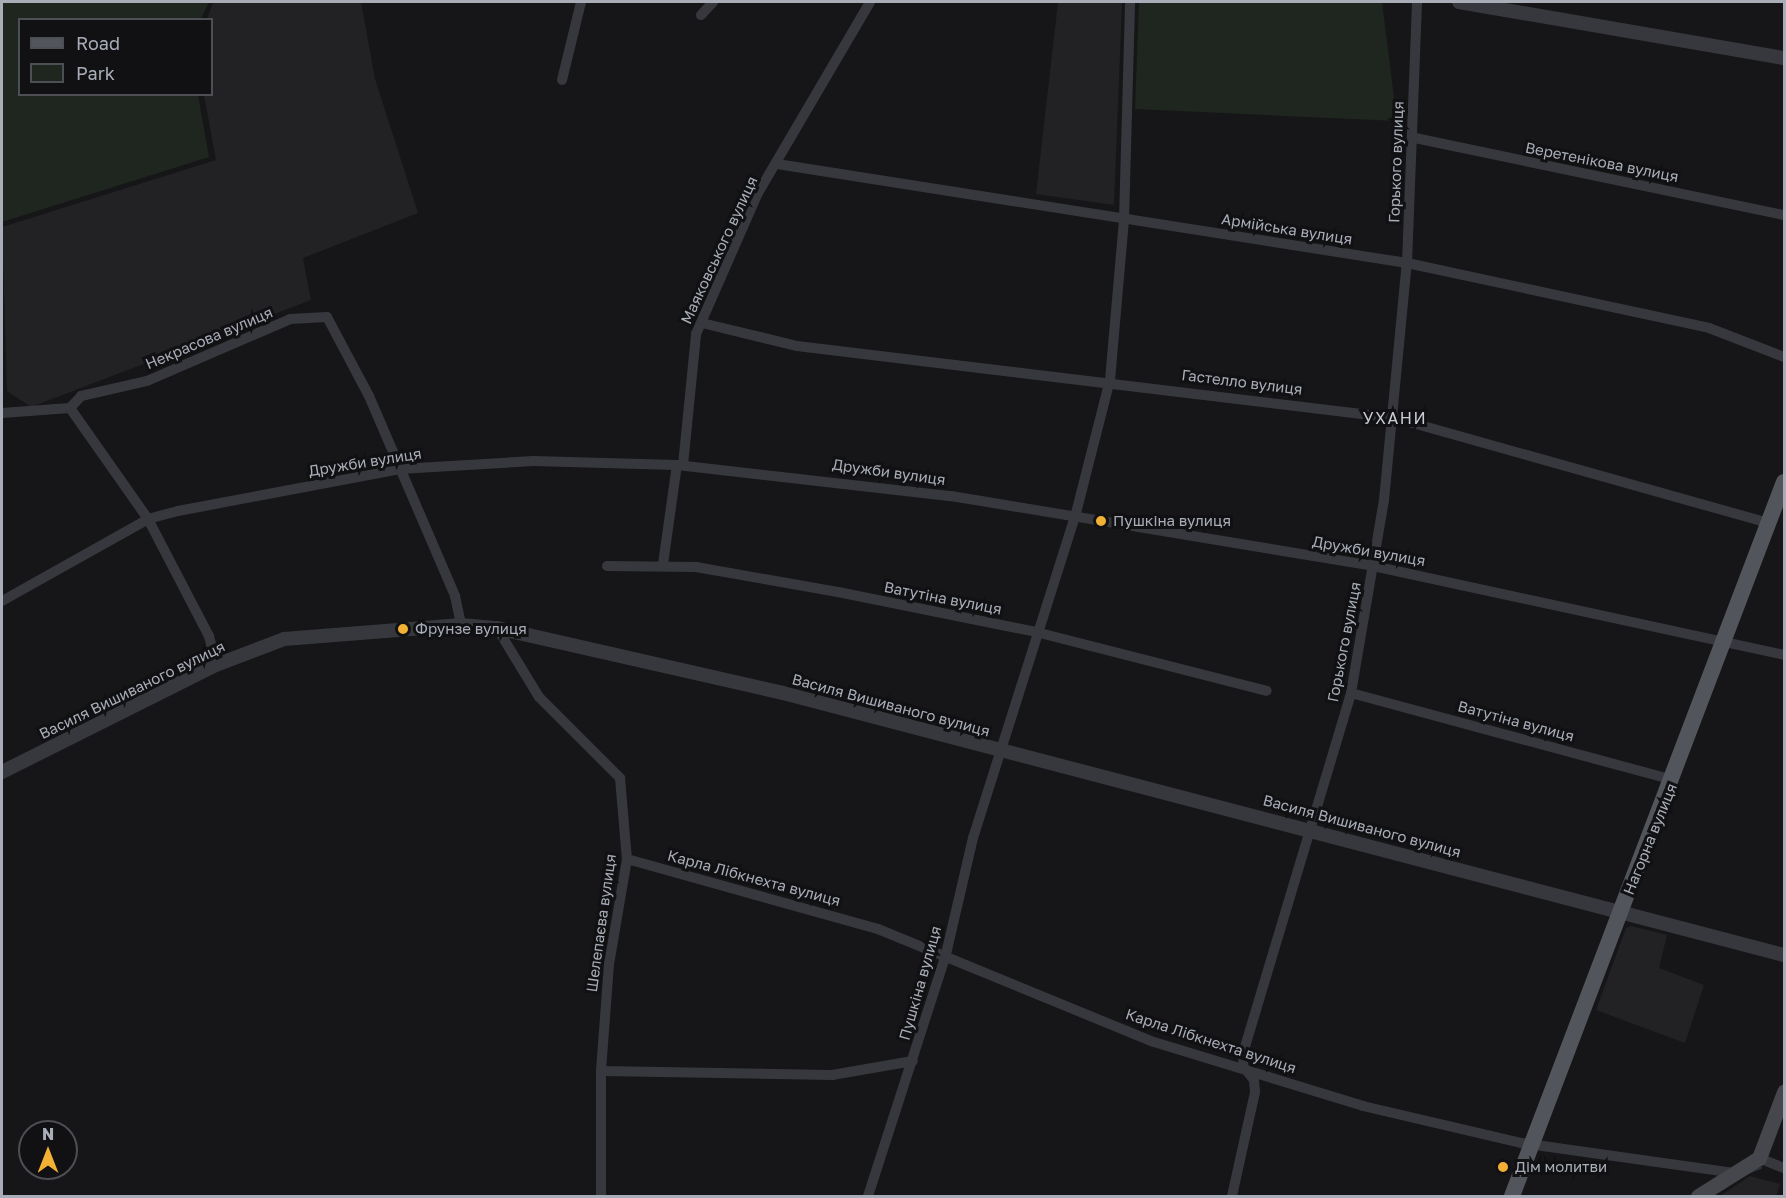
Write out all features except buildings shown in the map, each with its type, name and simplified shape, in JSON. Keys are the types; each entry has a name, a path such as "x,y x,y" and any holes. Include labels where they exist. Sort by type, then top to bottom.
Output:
{"main road":[{"name":"Нагорна вулиця","path":"1512,1197 1785,482"},
{"path":"1698,1197 1759,1158 1785,1092"}],"street":[{"path":"562,80 581,2"},
{"path":"701,15 713,2"},
{"name":"Маяковського вулиця","path":"663,564 680,465 690,371 702,323 758,193 870,2"},
{"name":"Пушкіна вулиця","path":"868,1197 946,954 973,838 1003,752 1036,632 1075,517 1110,380 1124,220 1130,2"},
{"name":"Горького вулиця","path":"1243,1066 1351,693 1373,566 1395,418 1414,138 1417,2"},
{"path":"1459,2 1785,58"},
{"name":"Веретенікова вулиця","path":"1414,138 1785,215"},
{"name":"Армійська вулиця","path":"777,164 1407,263 1709,328 1785,357"},
{"name":"Некрасова вулиця","path":"2,413 70,408 81,396 147,381 290,319 327,317 400,469"},
{"name":"Гастелло вулиця","path":"702,323 797,346 1023,371 1081,383 1110,380 1395,418 1769,523"},
{"path":"70,408 148,519 208,636 216,665"},
{"name":"Дружби вулиця","path":"2,601 148,519 400,469 533,461 680,465 823,478 1373,566 1726,638 1785,655"},
{"path":"400,469 455,596 461,625"},
{"name":"Ватутіна вулиця","path":"607,566 663,564 1036,632 1267,691"},
{"name":"Василя Вишиваного вулиця","path":"2,772 216,665 284,639 461,625 497,628 783,693 1785,955"},
{"name":"Шелепаєва вулиця","path":"497,628 539,697 620,778 627,858 609,964 601,1071 601,1197"},
{"name":"Ватутіна вулиця","path":"1351,693 1673,780"},
{"name":"Карла Лібкнехта вулиця","path":"627,858 828,914 946,954 1154,1042 1243,1066 1363,1106 1532,1144 1734,1173"},
{"path":"601,1071 832,1075 913,1061"},
{"path":"1232,1197 1255,1092 1254,1080 1243,1066"},
{"path":"1759,1158 1785,1168"}],"shaded area":[{"path":"213,2 361,2 375,79 418,213 303,258 311,300 31,407 7,391 2,227 216,160 204,96 213,96 213,18 207,18"},
{"path":"1058,2 1122,2 1114,205 1036,194"},
{"path":"1631,926 1667,935 1659,968 1704,985 1685,1043 1596,1010 1626,928"},
{"path":"1750,1176 1780,1184 1776,1196 1720,1196"}],"green space":[{"path":"2,2 209,2 201,18 18,18 18,96 198,96 209,157 2,222"},
{"path":"1139,2 1382,2 1397,121 1135,109"}],"waterway":[{"path":"1750,1172 1761,1168"}],"place":[{"name":"Пушкіна вулиця","path":"1101,521"},
{"name":"Фрунзе вулиця","path":"403,629"},
{"name":"Дім молитви","path":"1503,1167"}],"district":[{"name":"УХАНИ","path":"1395,418"}]}
